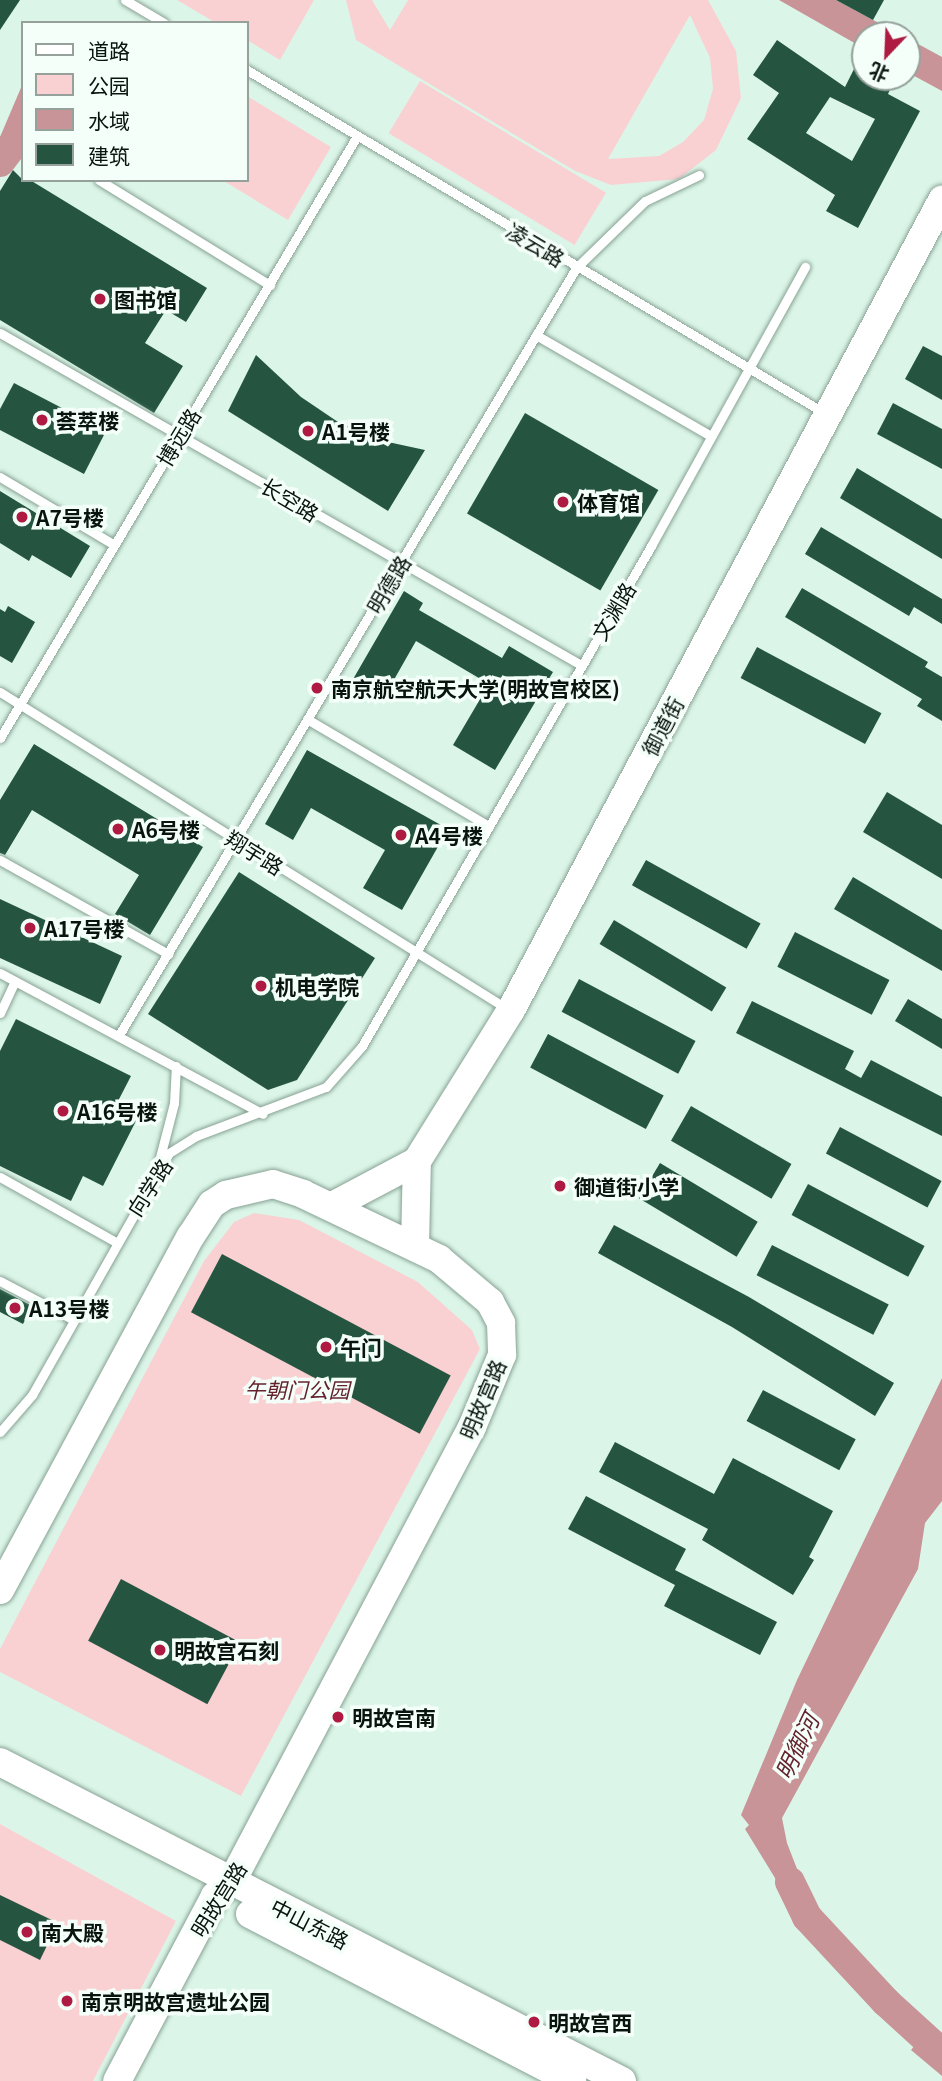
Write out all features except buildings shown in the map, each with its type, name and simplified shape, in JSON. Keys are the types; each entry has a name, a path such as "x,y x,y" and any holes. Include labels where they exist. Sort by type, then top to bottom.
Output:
{"main road":[{"name":"御道街","path":"417,1161 511,1010 942,200"},
{"path":"332,1206 417,1161 415,1246"},
{"name":"明故宫路","path":"0,1590 191,1236 212,1204 240,1190 273,1184 332,1206 415,1246 459,1274 491,1302 501,1323 502,1355 472,1427 117,2081"},
{"name":"中山东路","path":"0,1762 223,1889 572,2081"},
{"name":"中山东路","path":"0,1781 622,2081"}],"lane":[{"path":"125,0 161,21"},
{"name":"凌云路","path":"248,71 749,371 828,415"},
{"name":"博远路","path":"0,738 357,136"},
{"name":"明德路","path":"119,1035 576,268 645,201 699,175"},
{"path":"102,182 270,285"},
{"name":"文渊路","path":"416,953 749,371 805,267"},
{"name":"长空路","path":"0,333 179,433 399,564 581,665"},
{"path":"536,335 711,436"},
{"path":"0,477 113,544"},
{"name":"翔宇路","path":"0,692 511,1010"},
{"path":"307,719 487,825"},
{"path":"0,860 168,954"},
{"name":"向学路","path":"0,1432 32,1395 158,1167 196,1136 263,1114 326,1087 362,1046 416,953"},
{"path":"0,973 263,1114"},
{"path":"0,1013 15,981"},
{"path":"158,1167 174,1103 176,1066"},
{"path":"0,1192 3,1179 116,1242"},
{"path":"0,1281 72,1319"}],"green space":[{"path":"177,0 314,0 280,60 248,41 248,21 213,21"},
{"path":"346,0 372,0 390,30 408,0 708,0 736,51 741,98 716,150 679,179 611,185 575,171 356,40","holes":["690,15 710,58 713,89 704,120 683,142 659,156 608,159"]},
{"path":"420,81 606,193 575,245 389,133"},
{"path":"248,97 331,147 288,220 225,182 248,182"},
{"name":"午朝门公园","path":"254,1213 299,1220 418,1282 472,1330 480,1349 241,1796 0,1672 0,1649 204,1261 234,1222"},
{"name":"南京明故宫遗址公园","path":"0,1824 176,1921 93,2081 0,2081"}],"water":[{"path":"779,0 836,0 875,21 851,21 851,41"},
{"path":"921,46 942,57 942,91 921,80"},
{"path":"21,88 21,136 0,172 0,137"},
{"path":"942,1378 942,1501 925,1523 918,1569 782,1818 787,1843 809,1900 820,1915 802,1922 745,1829 749,1825 741,1815 797,1680"},
{"path":"928,2029 942,2040 942,2076 911,2050"}],"waterway":[{"path":"0,162 21,135"},
{"name":"明御河","path":"790,1882 807,1917 886,2002 942,2053"}],"place":[{"name":"图书馆","path":"100,299"},
{"name":"荟萃楼","path":"42,420"},
{"name":"A1号楼","path":"308,431"},
{"name":"体育馆","path":"563,502"},
{"name":"A7号楼","path":"22,517"},
{"name":"南京航空航天大学(明故宫校区)","path":"317,688"},
{"name":"A6号楼","path":"118,829"},
{"name":"A4号楼","path":"401,835"},
{"name":"A17号楼","path":"30,928"},
{"name":"机电学院","path":"261,986"},
{"name":"A16号楼","path":"63,1111"},
{"name":"御道街小学","path":"560,1186"},
{"name":"A13号楼","path":"15,1308"},
{"name":"午门","path":"326,1347"},
{"name":"明故宫石刻","path":"160,1650"},
{"name":"明故宫南","path":"338,1717"},
{"name":"南大殿","path":"27,1932"},
{"name":"南京明故宫遗址公园","path":"67,2001"},
{"name":"明故宫西","path":"534,2022"}]}
